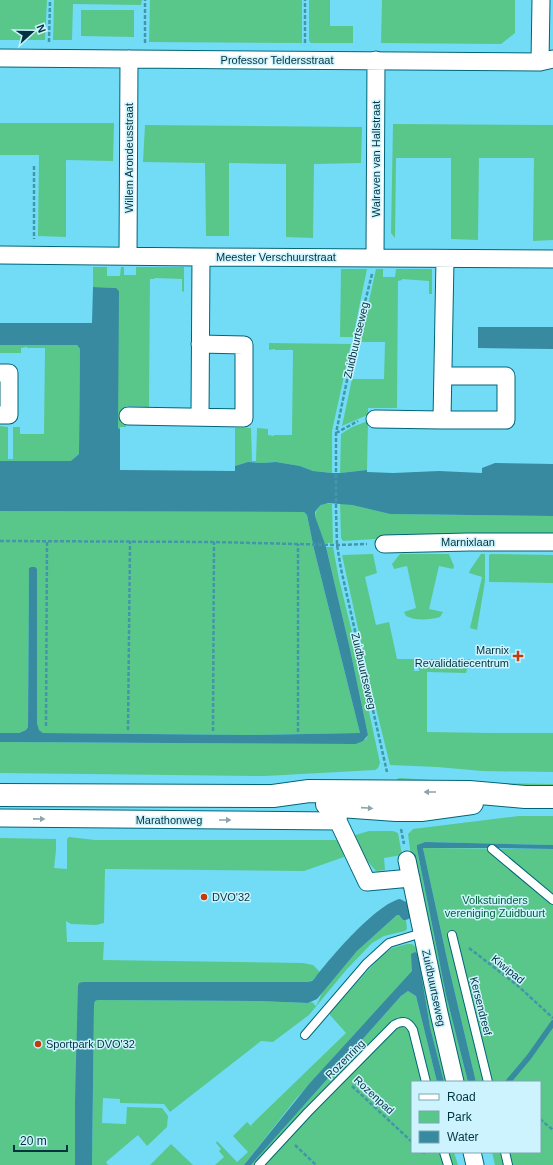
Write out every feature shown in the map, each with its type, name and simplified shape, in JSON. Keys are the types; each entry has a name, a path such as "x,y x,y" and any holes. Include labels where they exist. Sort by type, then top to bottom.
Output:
{"main road":[{"name":"Marathonweg","path":"0,794 273,796 309,791 394,801 434,808 525,797 553,797"},
{"name":"Marathonweg","path":"273,796 339,814 394,801"}],"street":[{"path":"541,0 547,60"},
{"name":"Professor Teldersstraat","path":"0,58 547,60"},
{"name":"Willem Arondeusstraat","path":"128,256 137,59"},
{"name":"Walraven van Hallstraat","path":"375,258 376,60"},
{"name":"Meester Verschuurstraat","path":"0,255 553,259"},
{"path":"200,417 201,257"},
{"path":"442,420 445,259"},
{"path":"128,416 244,418 244,345 200,344"},
{"path":"0,373 9,373 9,415 0,415"},
{"path":"375,419 506,420 506,376 443,376"},
{"name":"Marnixlaan","path":"384,544 553,542"},
{"path":"339,814 367,882 411,878"},
{"name":"Marathonweg","path":"0,818 339,814"},
{"name":"Zuidbuurtseweg","path":"407,860 455,1081"},
{"path":"472,1153 475,1165"}],"lane":[{"path":"492,849 553,900"},
{"path":"305,1035 366,964 389,943 422,933"},
{"name":"Kersendreef","path":"452,935 488,1081"},
{"name":"Rozenring","path":"259,1165 343,1077 394,1026 400,1022 410,1025 413,1030 426,1081"},
{"path":"444,1153 448,1165"},
{"path":"505,1153 508,1165"}],"path":[{"path":"49,58 50,0"},
{"path":"137,59 146,0"},
{"path":"305,0 305,60"},
{"path":"34,166 34,240"},
{"name":"Zuidbuurtseweg","path":"375,258 355,342 336,433 337,545 341,570 407,860"},
{"path":"336,433 358,421 375,419"},
{"path":"0,540 214,542 304,545 384,544"},
{"path":"46,726 47,541"},
{"path":"128,730 130,542"},
{"path":"213,731 214,542"},
{"path":"298,544 298,732"},
{"name":"Kiwipad","path":"452,935 517,985 553,1017"},
{"name":"Rozenpad","path":"343,1077 411,1141"},
{"path":"541,1120 553,1130"},
{"path":"286,1136 316,1165"}],"green space":[{"path":"0,0 47,0 45,40 0,40"},
{"path":"54,0 142,0 141,5 73,4 72,40 53,40"},
{"path":"150,0 302,0 302,43 149,42"},
{"path":"309,0 330,0 330,26 353,26 353,43 311,43 309,41"},
{"path":"382,0 515,0 515,33 501,44 381,43"},
{"path":"81,10 134,10 134,37 81,36"},
{"path":"0,123 114,123 113,161 66,160 66,237 38,236 39,155 0,155"},
{"path":"393,124 553,125 553,240 533,241 534,158 479,158 478,240 451,239 451,158 396,158 395,238 391,233"},
{"path":"145,125 362,127 361,163 314,164 313,238 286,237 286,164 229,163 229,236 206,236 205,163 143,162"},
{"path":"93,267 107,267 107,276 120,276 121,267 124,267 124,275 136,275 136,267 184,267 184,292 182,291 182,279 150,279 149,407 126,406 126,427 120,427 120,429 118,428 116,288 93,287"},
{"path":"341,269 367,269 353,337 340,337"},
{"path":"376,269 383,269 383,277 395,277 396,269 432,269 432,294 429,294 429,281 402,279 398,281 397,408 368,408 368,415 342,426 352,379 384,379 385,342 360,342"},
{"path":"269,343 351,344 332,431 332,473 313,471 300,466 276,462 248,462 235,466 235,428 251,428 252,461 256,461 257,428 268,429 268,435 292,435 293,350 269,350"},
{"path":"0,345 77,345 80,349 79,454 72,461 0,461 0,426 8,427 8,459 13,459 13,427 20,427 20,434 44,434 45,348 27,347 21,348 21,353 0,353"},
{"path":"368,421 367,470 340,473 341,434 352,427"},
{"path":"325,503 332,504 333,543 324,543 315,516 318,508"},
{"path":"340,503 390,514 553,516 553,536 385,535 376,539 343,541 341,538"},
{"path":"0,511 304,512 307,515 314,549 360,733 248,735 43,733 39,730 37,723 37,569 31,567 29,568 28,727 26,730 19,733 0,733"},
{"path":"326,547 333,547 380,763 378,768 375,770 265,776 0,773 0,742 356,744 366,739 368,735"},
{"path":"373,554 377,573 365,577 376,625 389,622 397,659 414,659 414,671 419,671 419,659 470,659 466,673 427,672 427,732 553,733 553,772 482,771 390,765 371,688 342,555"},
{"path":"400,554 449,554 454,566 453,569 439,566 429,609 443,612 440,617 423,620 406,616 404,612 416,608 407,566 394,569 392,564"},
{"path":"481,554 485,554 485,581 477,630 470,628 482,577 469,573"},
{"path":"489,555 553,555 553,583 489,582"},
{"path":"399,778 482,783 553,784 553,787 396,786 396,780"},
{"path":"519,816 553,816 553,845 425,842 417,845 446,995 468,1081 460,1081 411,857 408,834 413,829"},
{"path":"369,831 393,831 398,833 402,855 384,858 385,870 376,871 355,847 352,836"},
{"path":"69,837 95,840 338,840 341,842 344,857 304,871 105,869 104,923 96,925 71,924 66,921 67,942 104,942 103,960 303,963 313,965 320,972 313,980 307,982 83,982 75,1101 75,1165 0,1165 0,838 56,839 54,868 67,869 67,839"},
{"name":"Volkstuinders vereniging Zuidbuurt","path":"423,848 553,849 553,1165 495,1165 492,1153 541,1153 541,1081 476,1081"},
{"path":"397,915 399,915 403,920 406,920 407,929 405,931 384,936 372,943 347,969 309,1015 273,1042 261,1041 170,1112 164,1104 120,1103 120,1099 103,1098 102,1123 126,1124 127,1107 162,1108 168,1116 167,1127 147,1146 138,1135 106,1162 108,1165 92,1165 95,1001 312,1002 316,1006 323,991 357,951"},
{"path":"412,944 420,950 453,1081 444,1081 430,1027 418,954 411,954 413,971 295,1100 244,1165 215,1165 224,1157 219,1151 221,1149 216,1143 217,1141 237,1162 248,1152 233,1136 247,1122 252,1127 251,1125 346,1033 330,1015 330,1012 380,957 392,948"},
{"path":"408,991 416,996 437,1081 411,1081 411,1153 454,1153 458,1165 251,1165 401,996"},
{"path":"171,1144 193,1165 150,1165"}],"water":[{"path":"93,287 116,288 119,291 118,428 120,429 120,470 235,471 235,466 248,462 276,462 300,466 313,471 332,473 367,470 367,472 393,473 439,471 482,473 482,468 495,463 553,464 553,516 390,514 352,505 328,503 321,505 315,512 326,547 350,649 368,735 363,741 356,744 0,742 0,733 19,733 26,730 28,727 29,568 31,567 35,567 37,569 37,723 39,730 43,733 248,735 360,733 314,549 307,515 304,512 0,511 0,461 71,461 79,454 80,349 77,345 0,345 0,323 92,323"},
{"path":"478,327 553,327 553,349 478,348"},
{"path":"425,842 553,845 553,849 423,848 476,1081 468,1081 446,995 417,845"},
{"path":"400,899 408,903 411,916 406,920 403,920 399,915 397,915 357,951 317,999 308,1003 259,1001 95,1001 92,1165 75,1165 75,1101 79,983 312,981 354,933 379,911 390,903"},
{"path":"415,952 418,954 430,1027 444,1081 437,1081 416,996 408,991 401,996 251,1165 244,1165 309,1084 412,971 411,954"}],"waterway":[{"path":"509,1081 529,1057 553,1023"}],"place":[{"name":"Marnix Revalidatiecentrum","path":"518,656"},
{"name":"DVO'32","path":"204,897"},
{"name":"Sportpark DVO'32","path":"38,1044"}]}
